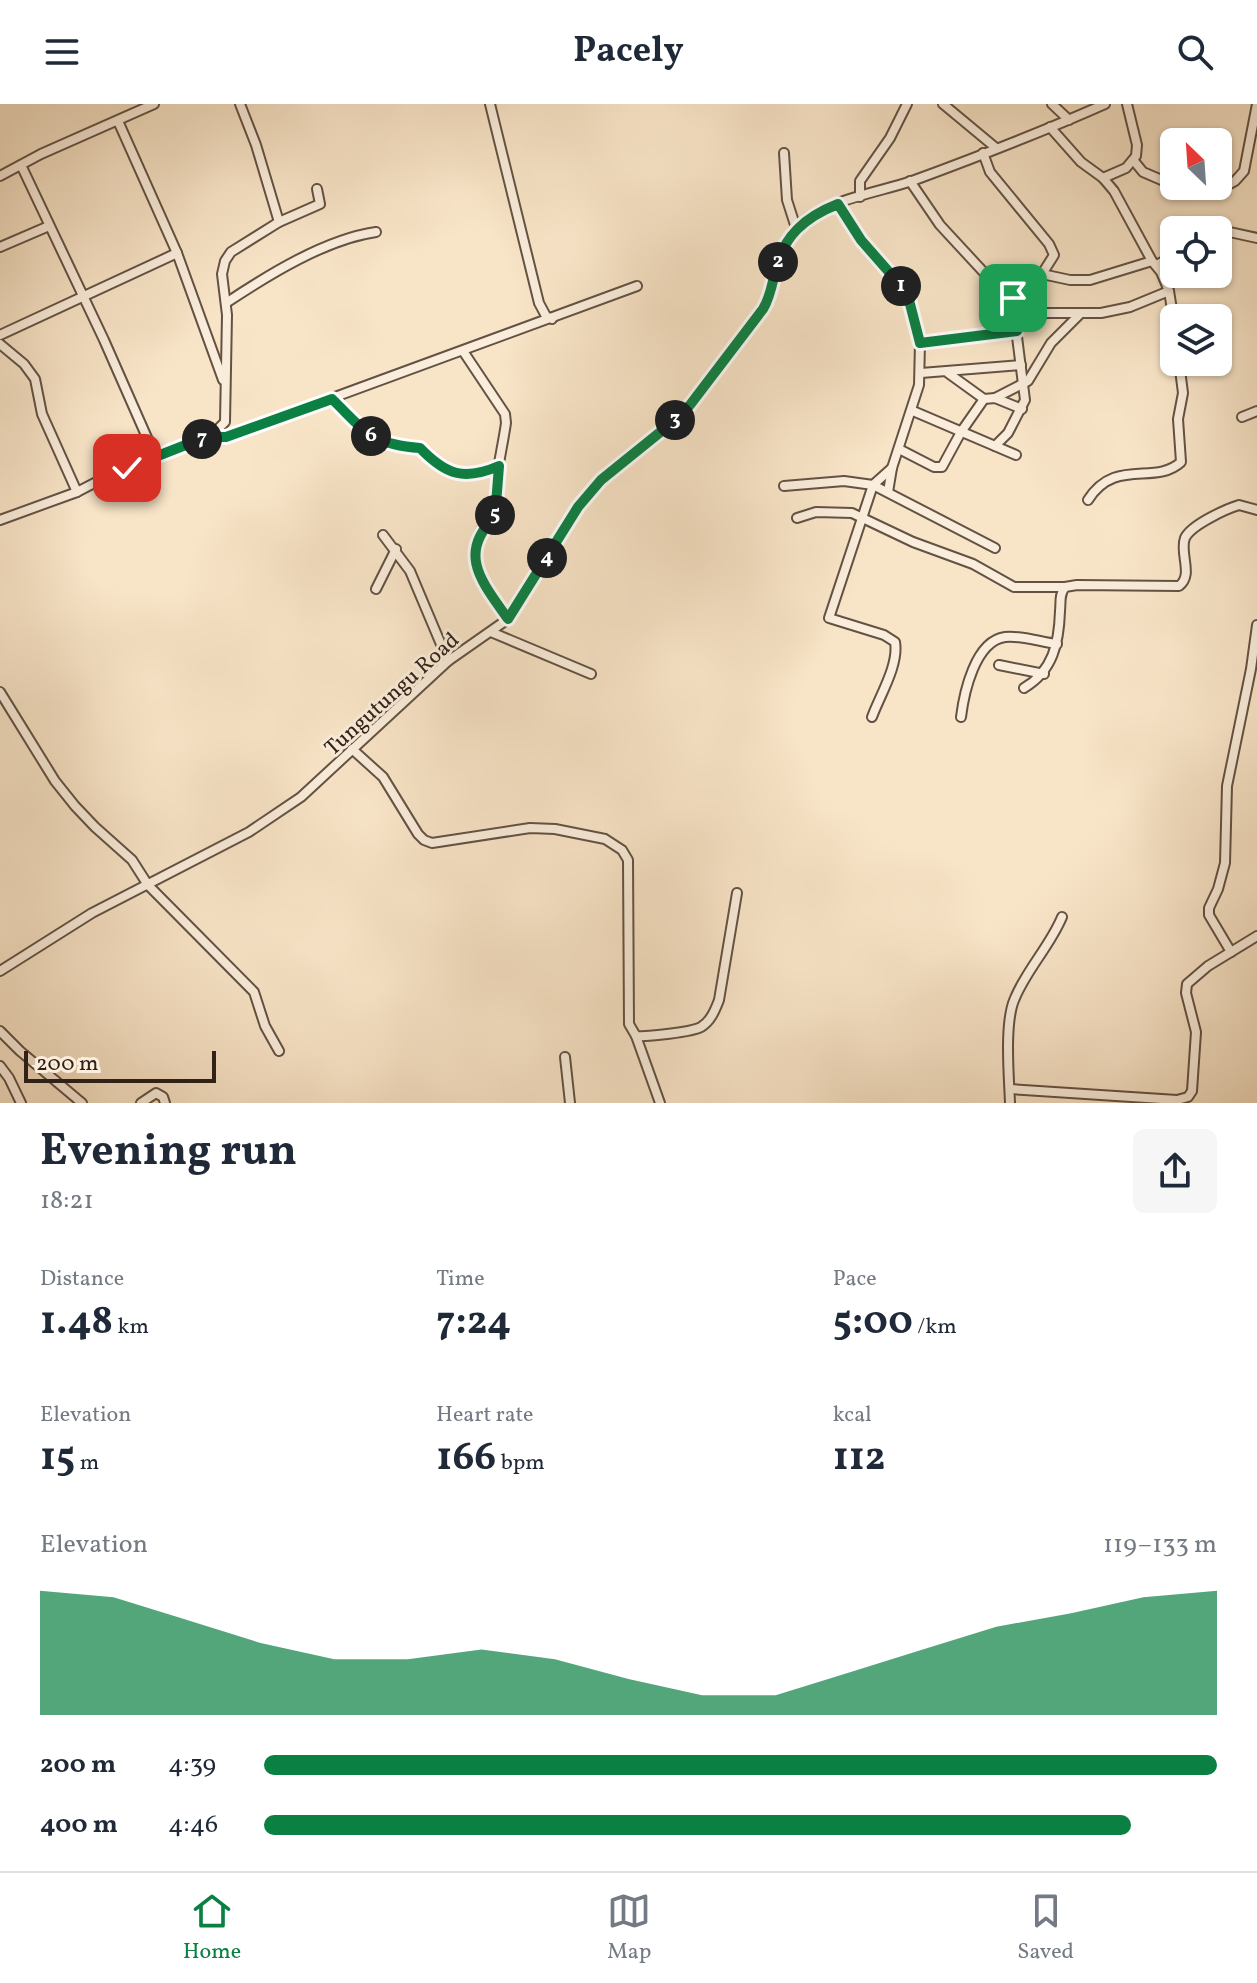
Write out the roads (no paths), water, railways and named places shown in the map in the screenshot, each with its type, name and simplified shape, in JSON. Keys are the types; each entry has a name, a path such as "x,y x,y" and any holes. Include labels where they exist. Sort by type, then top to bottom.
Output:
{"street":[{"path":"125,104 131,116"},
{"path":"0,175 154,104"},
{"path":"240,104 279,222"},
{"path":"490,104 539,303 546,316 552,319"},
{"path":"860,197 860,181 890,138 907,104"},
{"path":"943,104 996,148"},
{"path":"1052,104 1069,120"},
{"path":"784,153 787,200 796,228 818,212 910,181 1105,104"},
{"path":"1103,178 1134,161 1137,145 1127,104"},
{"path":"1244,171 1257,107"},
{"path":"118,121 177,253 224,384"},
{"path":"1050,127 1081,162 1103,178 1121,202 1169,291 1171,304"},
{"path":"983,153 990,172 1049,244 1054,255 1042,274"},
{"path":"1134,161 1143,172 1194,194 1226,186 1257,165"},
{"path":"21,165 156,458"},
{"path":"910,181 940,225 985,275 995,279 1042,274 1070,280 1090,280 1160,261"},
{"path":"0,520 77,492 104,478 211,436 225,422 226,303 222,274 225,261 231,252 279,222 320,204 317,189"},
{"path":"838,204 861,240 903,288 920,343 921,373 913,411 892,468 888,492"},
{"path":"0,247 49,226"},
{"name":"Tungutungu Road","path":"0,971 92,913 249,832 301,797 448,661 508,619 578,507 601,480 690,405 763,309 768,301 777,263 796,228"},
{"path":"226,303 306,257 357,235 376,232"},
{"path":"1232,233 1257,238"},
{"path":"0,335 177,253"},
{"path":"995,446 1008,433 1025,400 1012,276"},
{"path":"211,436 226,437 637,286"},
{"path":"1014,313 1079,315 1130,307 1169,291"},
{"path":"948,373 984,399 995,398 1023,386 1051,343 1079,315"},
{"path":"920,343 1017,331"},
{"path":"0,344 35,379 42,414 77,492"},
{"path":"463,351 505,414 495,517 481,531 476,561 483,582 508,619"},
{"path":"921,373 1021,365"},
{"path":"1088,500 1095,489 1110,478 1167,469 1181,462 1178,419 1183,393 1181,376"},
{"path":"995,398 1022,409"},
{"path":"332,399 370,436 386,444 420,448 433,463 441,467 458,473 475,473 499,466"},
{"path":"899,449 934,467 942,467 984,399"},
{"path":"913,411 1016,455"},
{"path":"1242,417 1257,411"},
{"path":"872,717 890,671 896,651 895,642 884,635 829,618 873,485 892,468"},
{"path":"784,486 844,481 873,485 995,548"},
{"path":"797,518 816,512 843,511 864,516 913,542 973,564 1014,587 1179,586 1186,576 1184,542 1192,529 1239,505 1257,510"},
{"path":"383,535 410,571 448,661"},
{"path":"376,589 396,549"},
{"path":"1024,688 1044,674 1057,644 1060,596 1065,587"},
{"path":"1231,952 1209,915 1209,908 1225,863 1229,773 1257,625"},
{"path":"491,632 591,674"},
{"path":"961,717 965,690 974,667 992,643 1007,636 1057,644"},
{"path":"999,665 1044,674"},
{"path":"0,692 55,781 95,827 132,860 148,885 254,992 265,1026 279,1051"},
{"path":"352,749 383,777 418,834 432,843 530,828 555,829 605,839 622,850 628,860 629,1024 660,1103"},
{"path":"636,1036 648,1037 695,1029 707,1022 719,1000 737,893"},
{"path":"1010,1103 1011,1013 1014,999 1056,933 1062,917"},
{"path":"1010,1089 1177,1100 1188,1097 1192,1091 1196,1032 1186,993 1187,984 1194,976 1257,936"},
{"path":"0,1031 82,1103"},
{"path":"565,1057 570,1103"},
{"path":"0,1066 21,1103"},
{"path":"141,1103 156,1093 163,1097 165,1103"}]}
